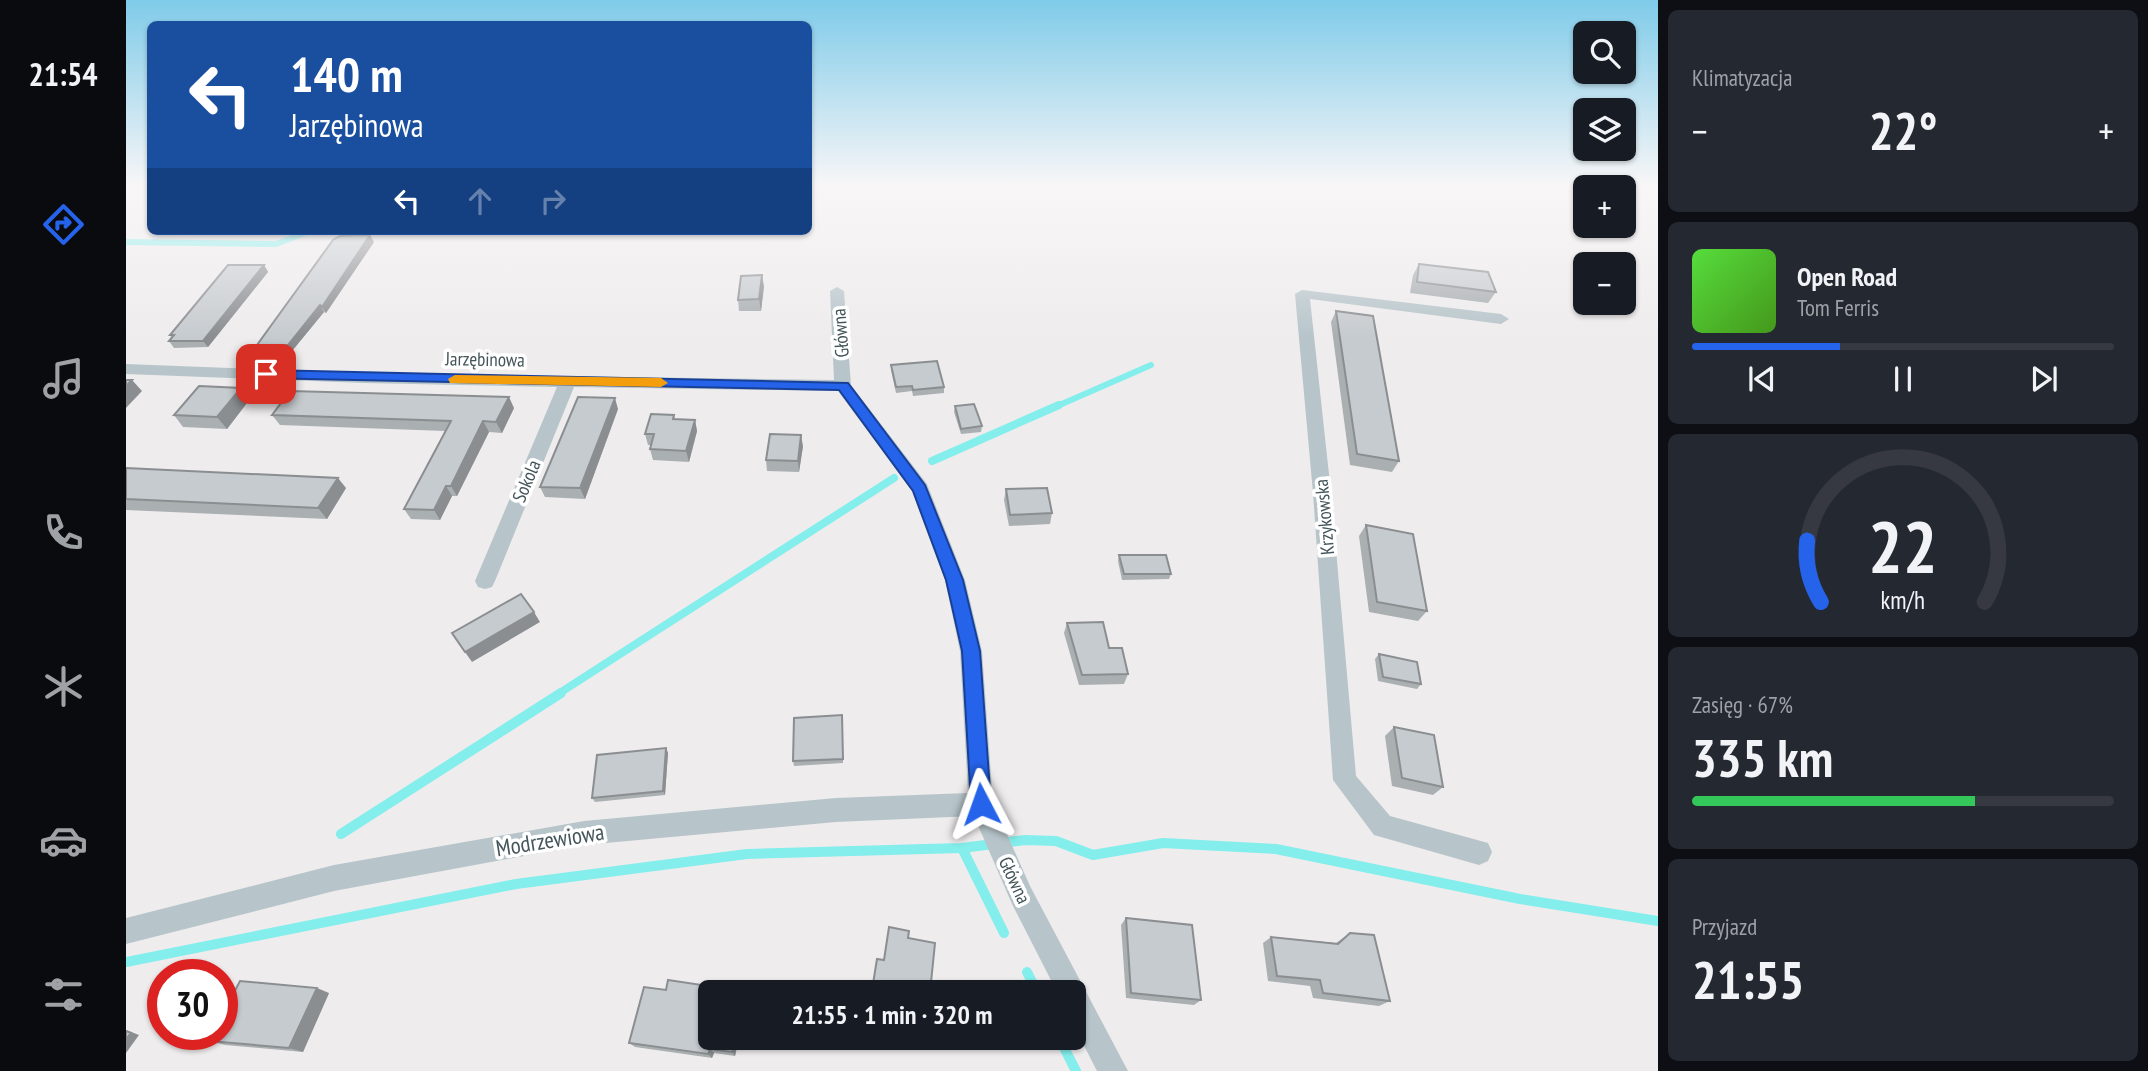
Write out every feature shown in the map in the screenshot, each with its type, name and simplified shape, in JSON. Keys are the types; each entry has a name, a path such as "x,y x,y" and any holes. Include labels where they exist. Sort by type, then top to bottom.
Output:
{"street":[{"name":"Główna","path":"837,290 843,386 920,489 955,580 971,651 981,804 1005,860 1067,980"},
{"name":"Krzykowska","path":"1479,852 1383,826 1345,780 1303,294 1501,319"},
{"name":"Jarzębinowa","path":"126,369 363,378 843,386"},
{"name":"Sokola","path":"485,581 568,381"},
{"name":"Modrzewiowa","path":"126,931 334,878 584,833 836,810 981,804"},
{"name":"Główna","path":"1086,1018 1113,1071"}],"building":[{"path":"338,237 369,237 322,307 320,305 288,345 257,345 333,240"},
{"path":"1419,264 1488,272 1496,292 1417,282"},
{"path":"228,265 264,265 203,341 169,341 174,335 170,335"},
{"path":"762,275 759,299 738,300 741,276"},
{"path":"1336,311 1373,316 1399,461 1357,454"},
{"path":"937,361 944,387 913,390 912,386 896,387 891,365"},
{"path":"199,386 241,388 217,417 174,415"},
{"path":"290,391 509,397 496,422 483,421 451,486 446,486 434,510 404,509 451,421 272,415"},
{"path":"578,397 615,398 580,488 540,487"},
{"path":"974,404 982,426 961,429 955,406"},
{"path":"651,414 674,415 673,419 695,420 686,451 650,449 654,434 645,434"},
{"path":"770,434 801,435 798,461 766,460"},
{"path":"126,468 338,478 318,508 126,499"},
{"path":"1047,488 1052,513 1010,515 1006,489"},
{"path":"1366,525 1413,534 1427,611 1377,602"},
{"path":"1119,555 1166,555 1171,574 1124,574"},
{"path":"521,594 534,612 465,652 452,633"},
{"path":"1103,622 1109,648 1122,648 1128,674 1082,675 1067,623"},
{"path":"1379,654 1417,662 1421,684 1383,677"},
{"path":"842,715 843,759 793,761 794,718"},
{"path":"1394,727 1434,735 1443,787 1402,778"},
{"path":"666,748 663,791 592,798 597,755"},
{"path":"1126,918 1192,925 1201,1000 1131,993"},
{"path":"889,927 909,931 908,938 935,943 931,980 874,980 877,959 884,960"},
{"path":"1350,933 1374,935 1390,1001 1323,993 1320,980 1277,976 1271,937 1338,944"},
{"path":"668,980 698,984 698,1050 710,1050 708,1054 629,1043 644,987 666,990"},
{"path":"240,981 317,988 289,1048 238,1044"}],"waterway":[{"path":"126,242 276,244 294,237"},
{"path":"1055,407 1151,365"},
{"path":"932,461 1059,405"},
{"path":"558,694 894,478"},
{"path":"341,834 561,693"},
{"path":"962,848 1025,840 1056,841 1093,855 1163,843 1276,849 1520,899 1658,921"},
{"path":"126,962 516,884 747,854 962,848"},
{"path":"962,848 1004,933"},
{"path":"1027,972 1031,980"},
{"path":"1065,1050 1076,1071"}],"slow traffic":[{"path":"455,379 661,383"}],"route":[{"path":"266,374 843,386 920,489 955,580 971,651 981,804"}]}
